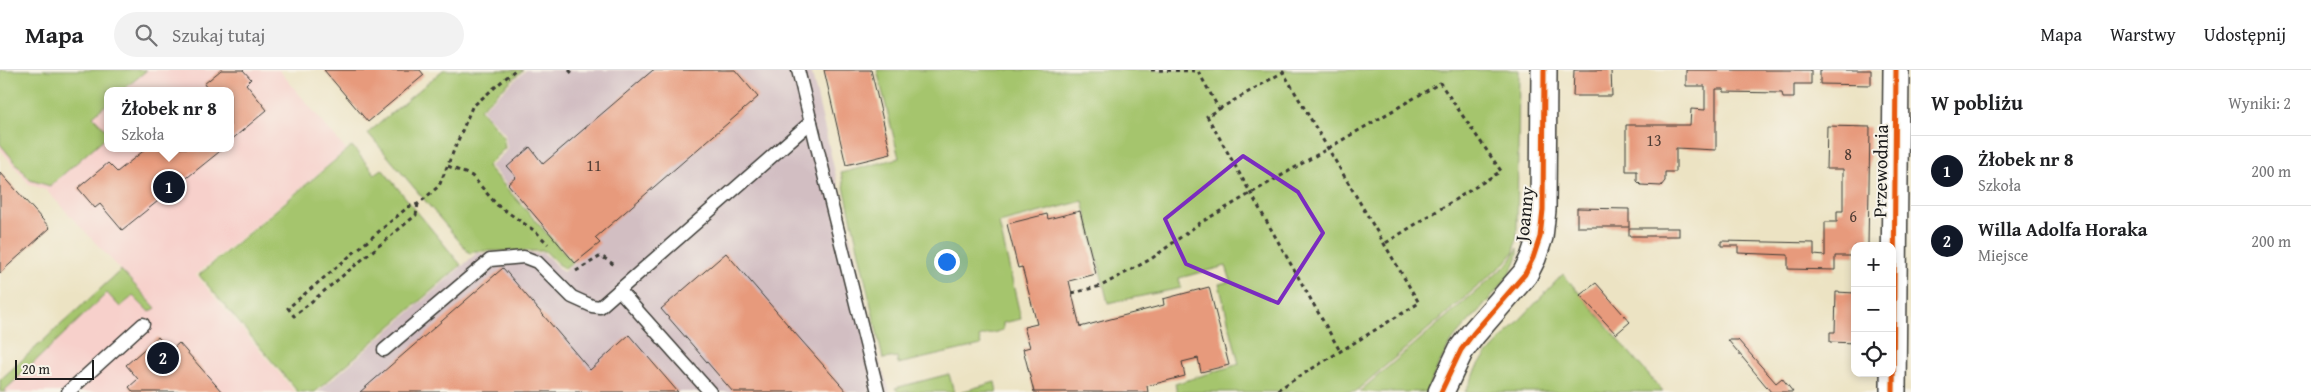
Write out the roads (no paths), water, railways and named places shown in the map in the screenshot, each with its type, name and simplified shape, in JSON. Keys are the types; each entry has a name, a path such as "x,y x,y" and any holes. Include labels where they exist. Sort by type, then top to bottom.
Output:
{"street":[{"name":"Joanny","path":"1440,392 1461,350 1525,274 1540,237 1543,210 1544,70"},
{"name":"Przewodnia","path":"1893,392 1896,70"}],"lane":[{"path":"798,70 878,392"},
{"path":"384,350 490,260 524,258 537,262 572,297 592,306 600,307 811,122"},
{"path":"619,290 710,392"},
{"path":"68,392 143,324"}],"place":[{"name":"Żłobek nr 8","path":"169,187"},
{"name":"Willa Adolfa Horaka","path":"163,358"}]}
